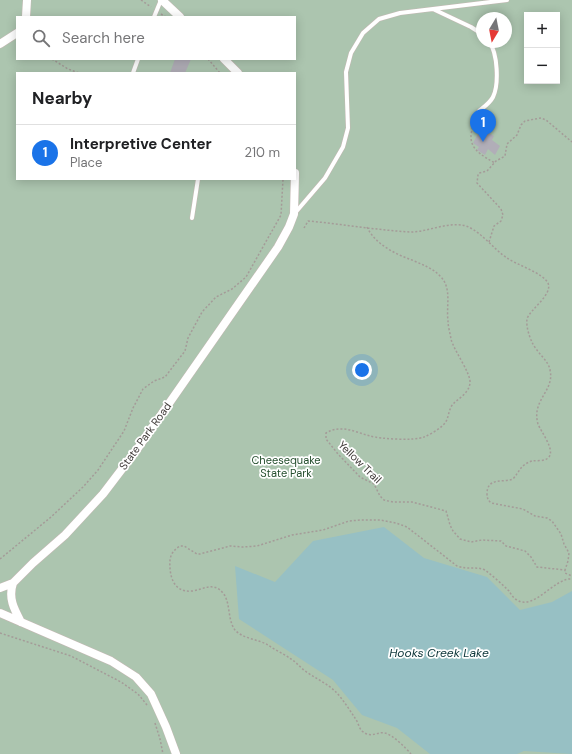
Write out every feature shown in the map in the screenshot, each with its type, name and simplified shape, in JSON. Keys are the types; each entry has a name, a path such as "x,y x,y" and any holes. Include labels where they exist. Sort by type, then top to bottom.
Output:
{"street":[{"path":"26,16 27,0"},
{"path":"162,0 179,16"},
{"path":"0,44 16,34"},
{"path":"225,60 237,72"},
{"path":"293,181 294,214"},
{"name":"State Park Road","path":"0,588 13,583 65,535 103,494 138,448 259,273 285,234 294,214"},
{"path":"13,583 11,589 11,599 21,622"},
{"path":"0,613 111,661 136,677 151,694 176,754"}],"lane":[{"path":"154,16 162,0"},
{"path":"294,214 325,178 343,147 348,128 346,72 352,53 363,33 379,19 400,13 507,0"},
{"path":"433,9 476,30"},
{"path":"479,111 489,103 495,90 496,62 495,52 493,48"},
{"path":"133,72 138,60"},
{"path":"192,218 198,180"}],"path":[{"path":"54,60 68,69 76,72"},
{"path":"209,60 219,72"},
{"path":"479,111 474,123 471,137 472,146 480,155 495,163"},
{"path":"489,242 494,226 501,221 504,215 477,183 476,180 479,173 487,171 504,156 507,144 516,135 521,125 525,121 541,118 546,120 572,142"},
{"path":"0,559 51,517 83,487 98,470 124,431 133,408 143,389 154,381 165,377 185,351 188,338 202,312 216,297 232,289 246,277 281,215 283,180"},
{"path":"304,228 308,220 366,228 412,232 462,225 480,235 509,260 533,271 548,283 549,286 546,293 538,305 530,313 527,324 531,341 548,364 551,371 551,378 548,387 537,406 536,415 550,449 550,454 548,458 544,460 533,461 524,465 513,479 499,481 489,485 487,488 487,498 491,503 523,510 535,516 547,518 552,521 561,534 569,553 566,573 572,577"},
{"name":"Yellow Trail","path":"366,228 371,237 394,252 431,268 445,281 448,292 448,321 451,339 469,376 470,385 462,396 452,405 445,423 436,431 423,438 407,439 370,436 358,431 337,429 326,433 326,439 360,477 374,484 380,496 384,500 393,502 412,502 443,510 447,512 450,525 460,539 471,542 482,540 501,541 506,546 525,551 531,556 537,567 566,570"},
{"path":"411,754 406,748 387,734 383,733 371,735 362,731 355,717 335,692 324,682 304,670 291,658 264,642 241,634 236,630 231,621 225,597 219,590 212,586 191,591 185,591 179,588 172,581 170,570 170,557 174,550 180,546 184,546 200,554 230,546 257,546 292,535 323,530 349,522 361,520 380,520 396,522 408,527 457,566 466,569 485,570 509,591 515,600 519,602 531,600 548,591 563,580 572,577"},
{"path":"0,633 71,656 121,682 138,694 149,710"},
{"path":"154,721 163,754"}],"green space":[{"name":"Cheesequake State Park","path":"0,0 572,0 572,754 0,754"}],"water":[{"name":"Hooks Creek Lake","path":"384,527 424,558 487,577 520,610 552,602 572,591 572,754 524,751 517,754 430,754 397,728 362,715 333,680 239,619 235,566 275,582 313,541"}],"building":[{"path":"175,60 191,60 185,72 170,72"},
{"path":"484,130 494,136 492,140 500,146 495,155 488,149 485,155 477,150 479,147 473,143 479,132 481,133"}],"place":[{"name":"Interpretive Center","path":"483,142"}]}
